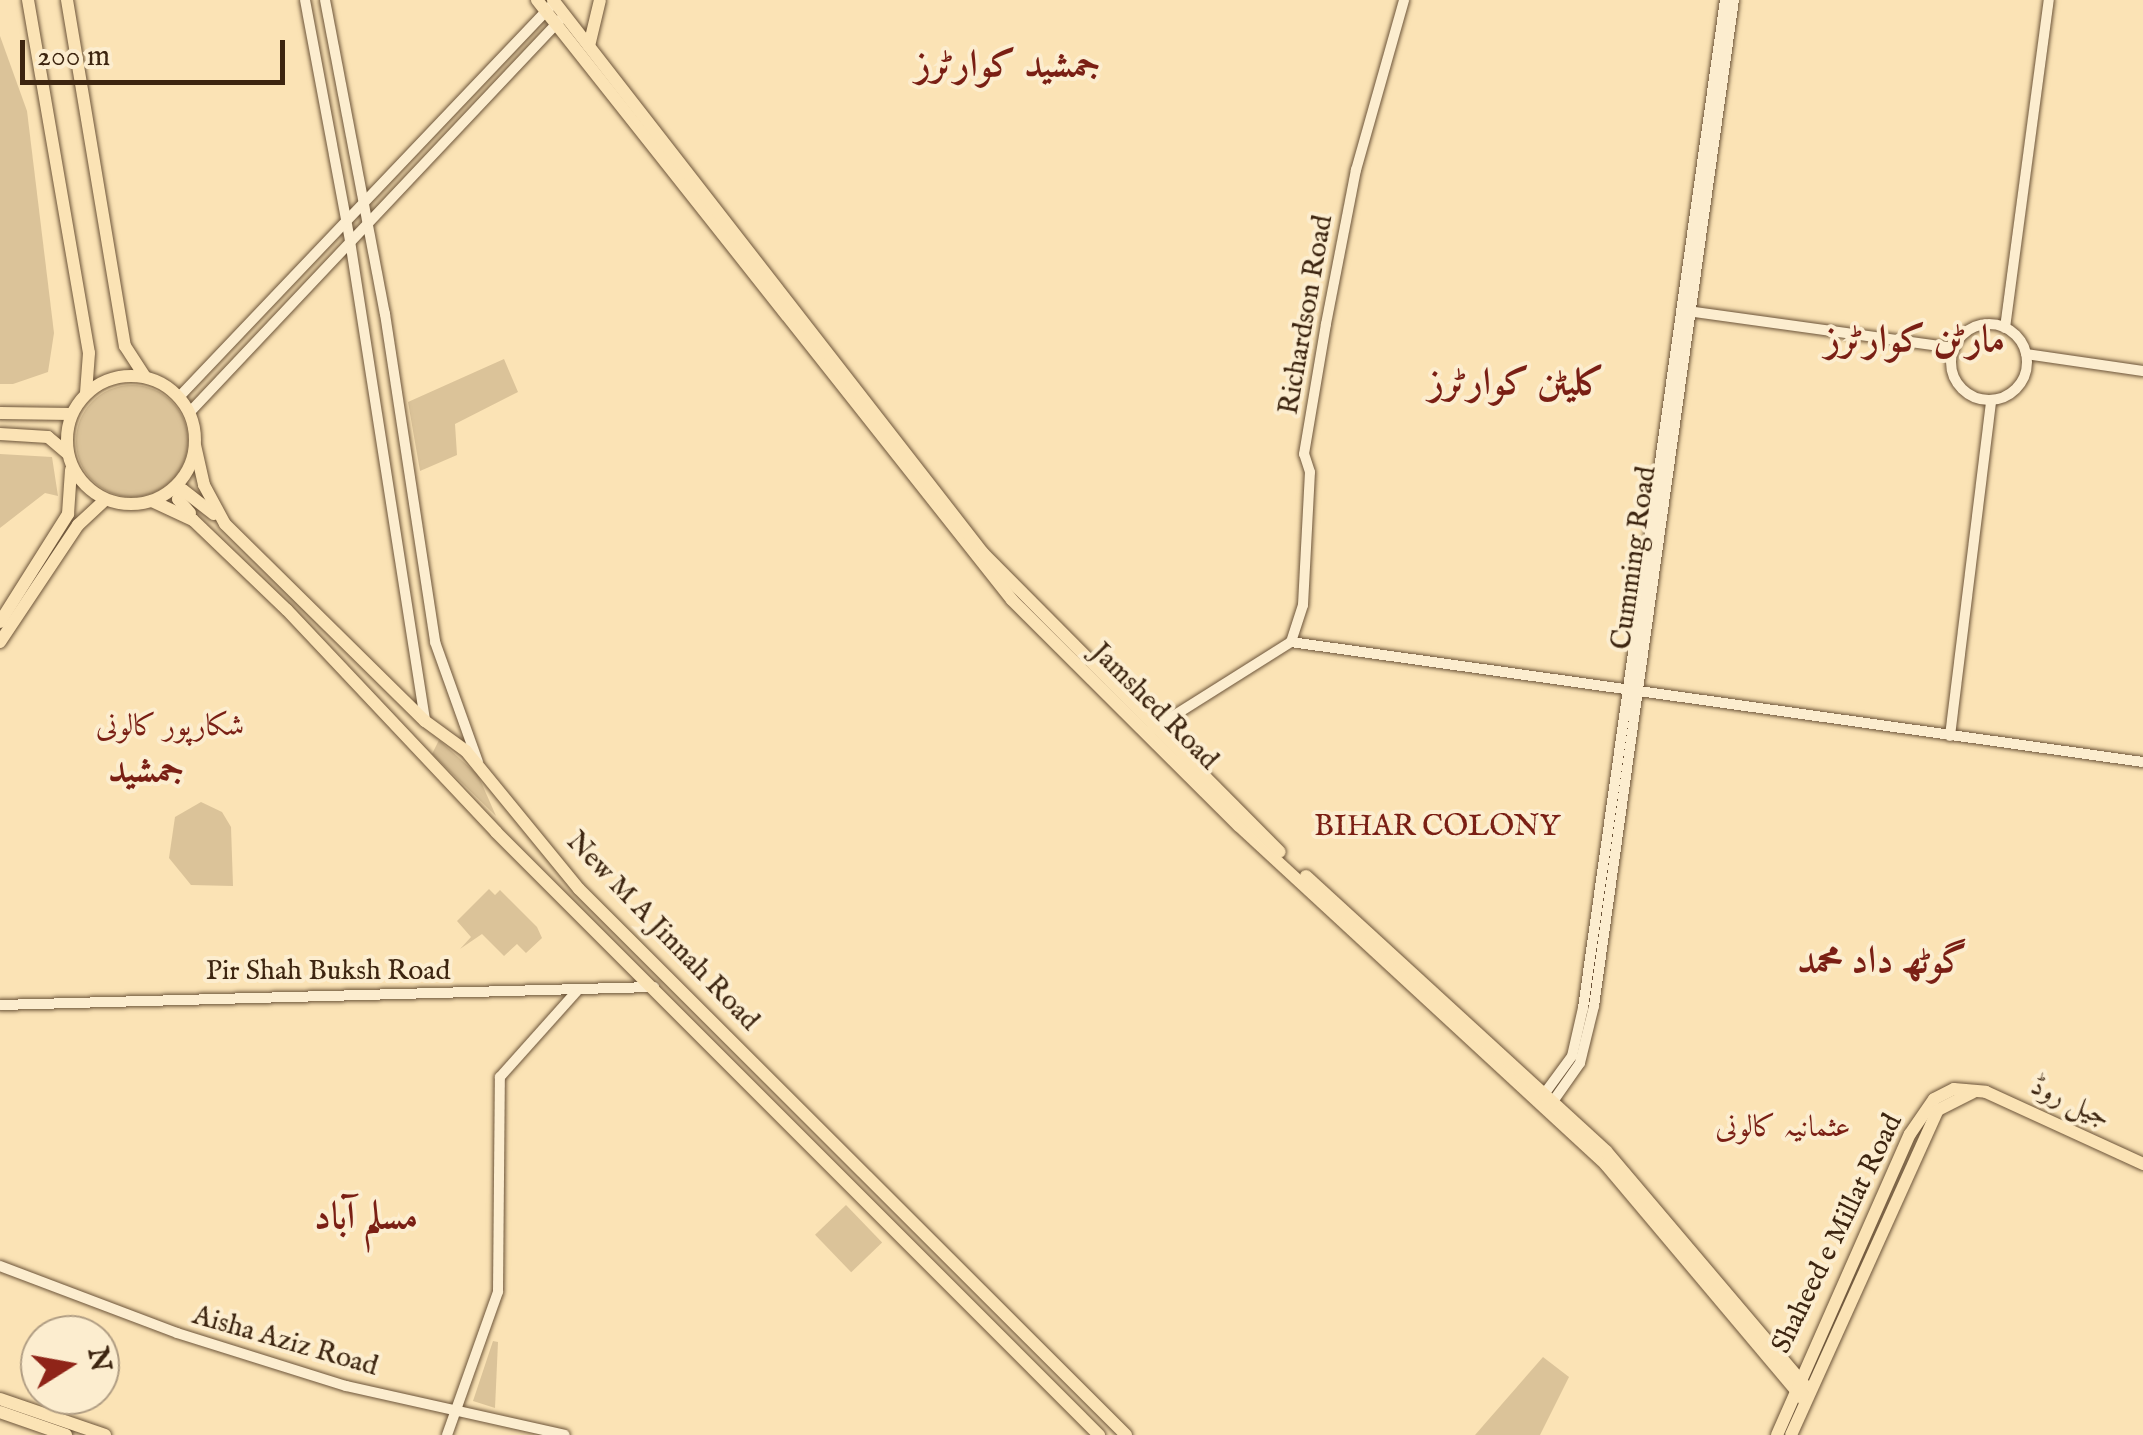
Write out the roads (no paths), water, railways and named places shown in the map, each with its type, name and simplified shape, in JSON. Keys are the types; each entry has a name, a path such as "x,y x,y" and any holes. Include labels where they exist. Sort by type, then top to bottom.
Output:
{"main road":[{"path":"28,0 88,353 86,393"},
{"path":"0,642 78,525 106,500 152,502 182,480 195,446 189,414 178,397 146,377 126,346 67,0"},
{"path":"589,46 600,0"},
{"name":"Jamshed Road","path":"548,3 978,562 1150,731 1547,1101 1651,1212 1799,1391"},
{"name":"Jamshed Road","path":"561,19 589,46 983,553 1150,731"},
{"path":"0,622 68,514 72,414 86,393 114,378 146,377"},
{"path":"0,413 72,414"},
{"path":"0,434 48,438 106,500"},
{"name":"New M A Jinnah Road","path":"195,446 219,517 425,721 480,766 580,889 1126,1435"},
{"path":"194,520 178,499 183,490 219,517"},
{"name":"New M A Jinnah Road","path":"152,502 194,520 1099,1435"},
{"name":"جیل روڈ","path":"1975,1091 2143,1164"},
{"name":"Shaheed e Millat Road","path":"1779,1433 1938,1110 1975,1091"},
{"path":"0,1399 105,1435"},
{"path":"0,1412 66,1435"}],"street":[{"path":"305,0 350,242 425,721"},
{"path":"325,0 369,224 436,642 480,766"},
{"name":"Richardson Road","path":"1291,642 1302,605 1310,472 1304,454 1326,324 1356,170 1404,0"},
{"name":"Cumming Road","path":"1687,311 1724,0"},
{"name":"Cumming Road","path":"1547,1101 1565,1069 1580,1028 1734,0"},
{"path":"2005,328 2049,0"},
{"path":"178,397 548,3"},
{"path":"189,414 561,19"},
{"path":"1687,311 1954,348 1981,325 2005,328 2026,354 2143,372"},
{"path":"1954,348 1958,384 1991,400 2015,390 2026,354"},
{"path":"1950,736 1991,400"},
{"path":"1150,731 1291,642 1633,694 2143,762"},
{"name":"Pir Shah Buksh Road","path":"0,1005 656,987"},
{"path":"447,1435 498,1292 500,1077 577,990"},
{"name":"Aisha Aziz Road","path":"0,1266 177,1334 346,1386 565,1435"}],"district":[{"name":"جمشید کوارٹرز","path":"1008,67"},
{"name":"مارٹن کوارٹرز","path":"1915,342"},
{"name":"کلیٹن کوارٹرز","path":"1517,385"},
{"name":"شکارپور کالونی","path":"170,727"},
{"name":"جمشید","path":"146,772"},
{"name":"BIHAR COLONY","path":"1437,827"},
{"name":"گوٹھ داد محمد","path":"1882,963"},
{"name":"عثمانیہ کالونی","path":"1783,1128"},
{"name":"مسلم آباد","path":"366,1219"}]}
